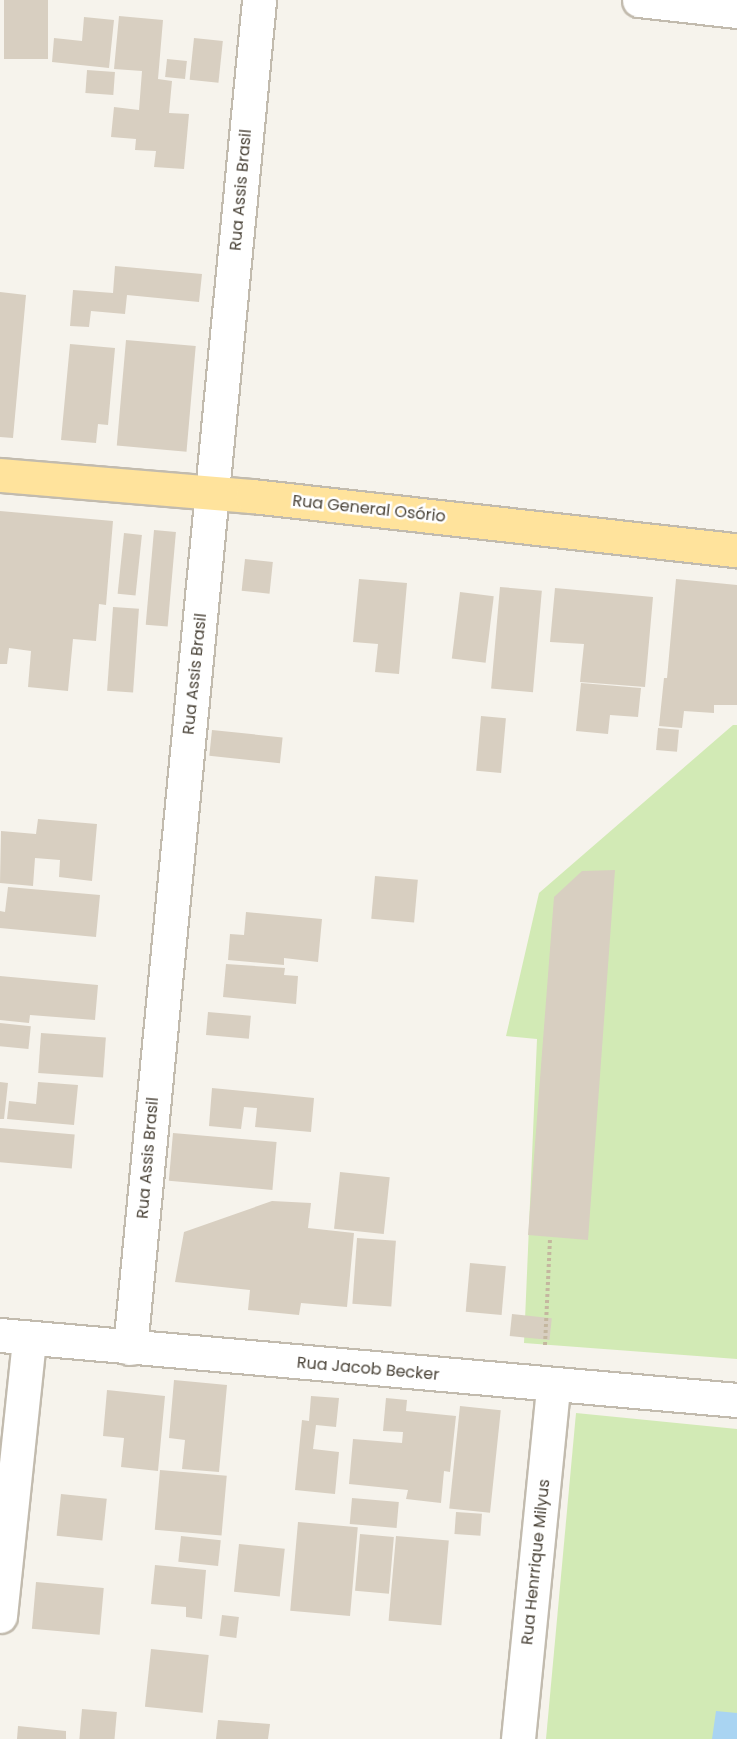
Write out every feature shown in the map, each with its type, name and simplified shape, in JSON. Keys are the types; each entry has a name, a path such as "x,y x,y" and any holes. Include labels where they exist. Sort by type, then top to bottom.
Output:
{"main road":[{"name":"Rua General Osório","path":"0,475 252,496 737,550"}],"street":[{"name":"Rua Assis Brasil","path":"130,1348 259,0"},
{"path":"639,0 689,3 737,11"},
{"path":"0,1616 14,1337"},
{"name":"Rua Jacob Becker","path":"14,1337 553,1386 737,1400"},
{"name":"Rua Henrrique Milyus","path":"518,1739 553,1386"}],"path":[{"path":"545,1345 550,1237"}],"green space":[{"path":"733,725 737,725 737,1359 524,1343 537,1039 506,1036 539,893"},
{"path":"576,1413 737,1429 737,1739 546,1739"}],"water":[{"path":"716,1711 737,1713 737,1739 712,1739"}],"building":[{"path":"4,0 48,0 48,59 4,59"},
{"path":"119,16 163,20 158,79 172,81 169,113 189,114 184,169 154,167 156,151 135,150 136,139 111,137 114,107 139,110 142,71 114,69"},
{"path":"84,17 114,20 109,68 52,62 54,38 82,41"},
{"path":"194,38 223,41 218,83 190,80"},
{"path":"167,59 187,61 185,79 165,77"},
{"path":"87,70 115,72 113,95 85,93"},
{"path":"115,266 202,274 199,302 127,295 125,314 91,311 89,327 70,326 73,290 113,293"},
{"path":"0,292 26,295 13,438 0,437"},
{"path":"126,340 196,346 186,452 117,446"},
{"path":"70,344 115,348 108,425 98,424 96,443 61,440"},
{"path":"0,511 113,521 106,605 99,604 96,641 73,639 68,691 28,687 31,651 9,648 7,664 0,664"},
{"path":"154,530 176,532 168,627 146,625"},
{"path":"124,533 142,535 136,596 118,594"},
{"path":"245,559 273,562 270,594 242,591"},
{"path":"359,579 407,583 399,674 375,672 378,644 353,642"},
{"path":"676,579 737,585 737,705 714,705 714,713 684,711 682,728 659,726 664,678 667,678"},
{"path":"500,587 542,591 533,692 491,689"},
{"path":"555,588 653,597 645,687 580,682 584,644 550,642"},
{"path":"460,592 494,596 486,663 452,659"},
{"path":"113,607 139,609 133,693 107,691"},
{"path":"581,683 641,688 638,717 610,715 608,734 576,731"},
{"path":"481,716 506,718 501,773 476,771"},
{"path":"658,728 679,730 677,752 656,750"},
{"path":"212,730 283,737 280,763 209,756"},
{"path":"38,819 97,824 92,881 59,877 60,860 35,858 33,886 0,883 1,831 36,834"},
{"path":"615,870 588,1240 528,1235 554,897 582,871"},
{"path":"375,876 418,880 414,923 371,919"},
{"path":"8,887 100,895 96,937 0,928 0,911 5,912"},
{"path":"246,912 322,919 318,962 284,958 284,965 228,960 230,934 244,935"},
{"path":"226,964 285,968 284,975 298,976 296,1004 223,997"},
{"path":"0,976 98,985 95,1020 30,1015 29,1023 0,1020"},
{"path":"208,1012 251,1016 249,1039 206,1035"},
{"path":"0,1023 31,1026 28,1049 0,1046"},
{"path":"41,1033 106,1038 103,1077 38,1073"},
{"path":"0,1082 8,1083 4,1119 0,1119"},
{"path":"38,1082 78,1085 74,1125 7,1119 9,1101 36,1104"},
{"path":"212,1088 314,1098 311,1132 255,1127 257,1108 244,1107 241,1129 209,1126"},
{"path":"0,1128 75,1135 72,1168 0,1162"},
{"path":"173,1133 277,1142 272,1190 169,1181"},
{"path":"340,1172 390,1177 384,1234 334,1229"},
{"path":"272,1201 311,1203 308,1228 354,1233 347,1307 301,1303 299,1315 248,1310 250,1290 175,1282 184,1232"},
{"path":"357,1238 396,1241 391,1307 352,1304"},
{"path":"470,1263 506,1266 502,1315 466,1312"},
{"path":"512,1314 552,1318 549,1340 510,1336"},
{"path":"174,1380 227,1385 219,1472 182,1469 185,1440 169,1438"},
{"path":"107,1390 165,1396 158,1471 121,1467 124,1438 103,1436"},
{"path":"311,1396 339,1398 336,1427 316,1425 313,1449 339,1452 335,1494 295,1490 302,1420 309,1421"},
{"path":"386,1398 407,1400 406,1411 456,1416 450,1472 444,1471 441,1503 406,1499 408,1490 349,1484 353,1439 402,1443 403,1432 383,1431"},
{"path":"460,1406 501,1410 490,1513 449,1508"},
{"path":"160,1470 227,1476 222,1536 155,1530"},
{"path":"61,1494 107,1499 102,1541 57,1536"},
{"path":"352,1498 399,1502 397,1528 350,1524"},
{"path":"456,1512 482,1514 480,1536 454,1534"},
{"path":"298,1522 358,1527 350,1616 290,1611"},
{"path":"360,1534 394,1537 389,1594 355,1591"},
{"path":"181,1536 221,1540 218,1566 178,1562"},
{"path":"396,1536 449,1541 441,1625 389,1621"},
{"path":"239,1544 285,1549 280,1597 234,1592"},
{"path":"155,1565 206,1570 202,1619 186,1617 186,1607 151,1604"},
{"path":"36,1582 104,1588 100,1635 32,1629"},
{"path":"222,1615 239,1617 236,1638 219,1636"},
{"path":"151,1649 209,1655 203,1713 145,1707"},
{"path":"82,1709 117,1712 115,1739 79,1739"},
{"path":"218,1720 270,1724 268,1739 216,1739"},
{"path":"18,1726 66,1731 66,1739 17,1739"}]}
